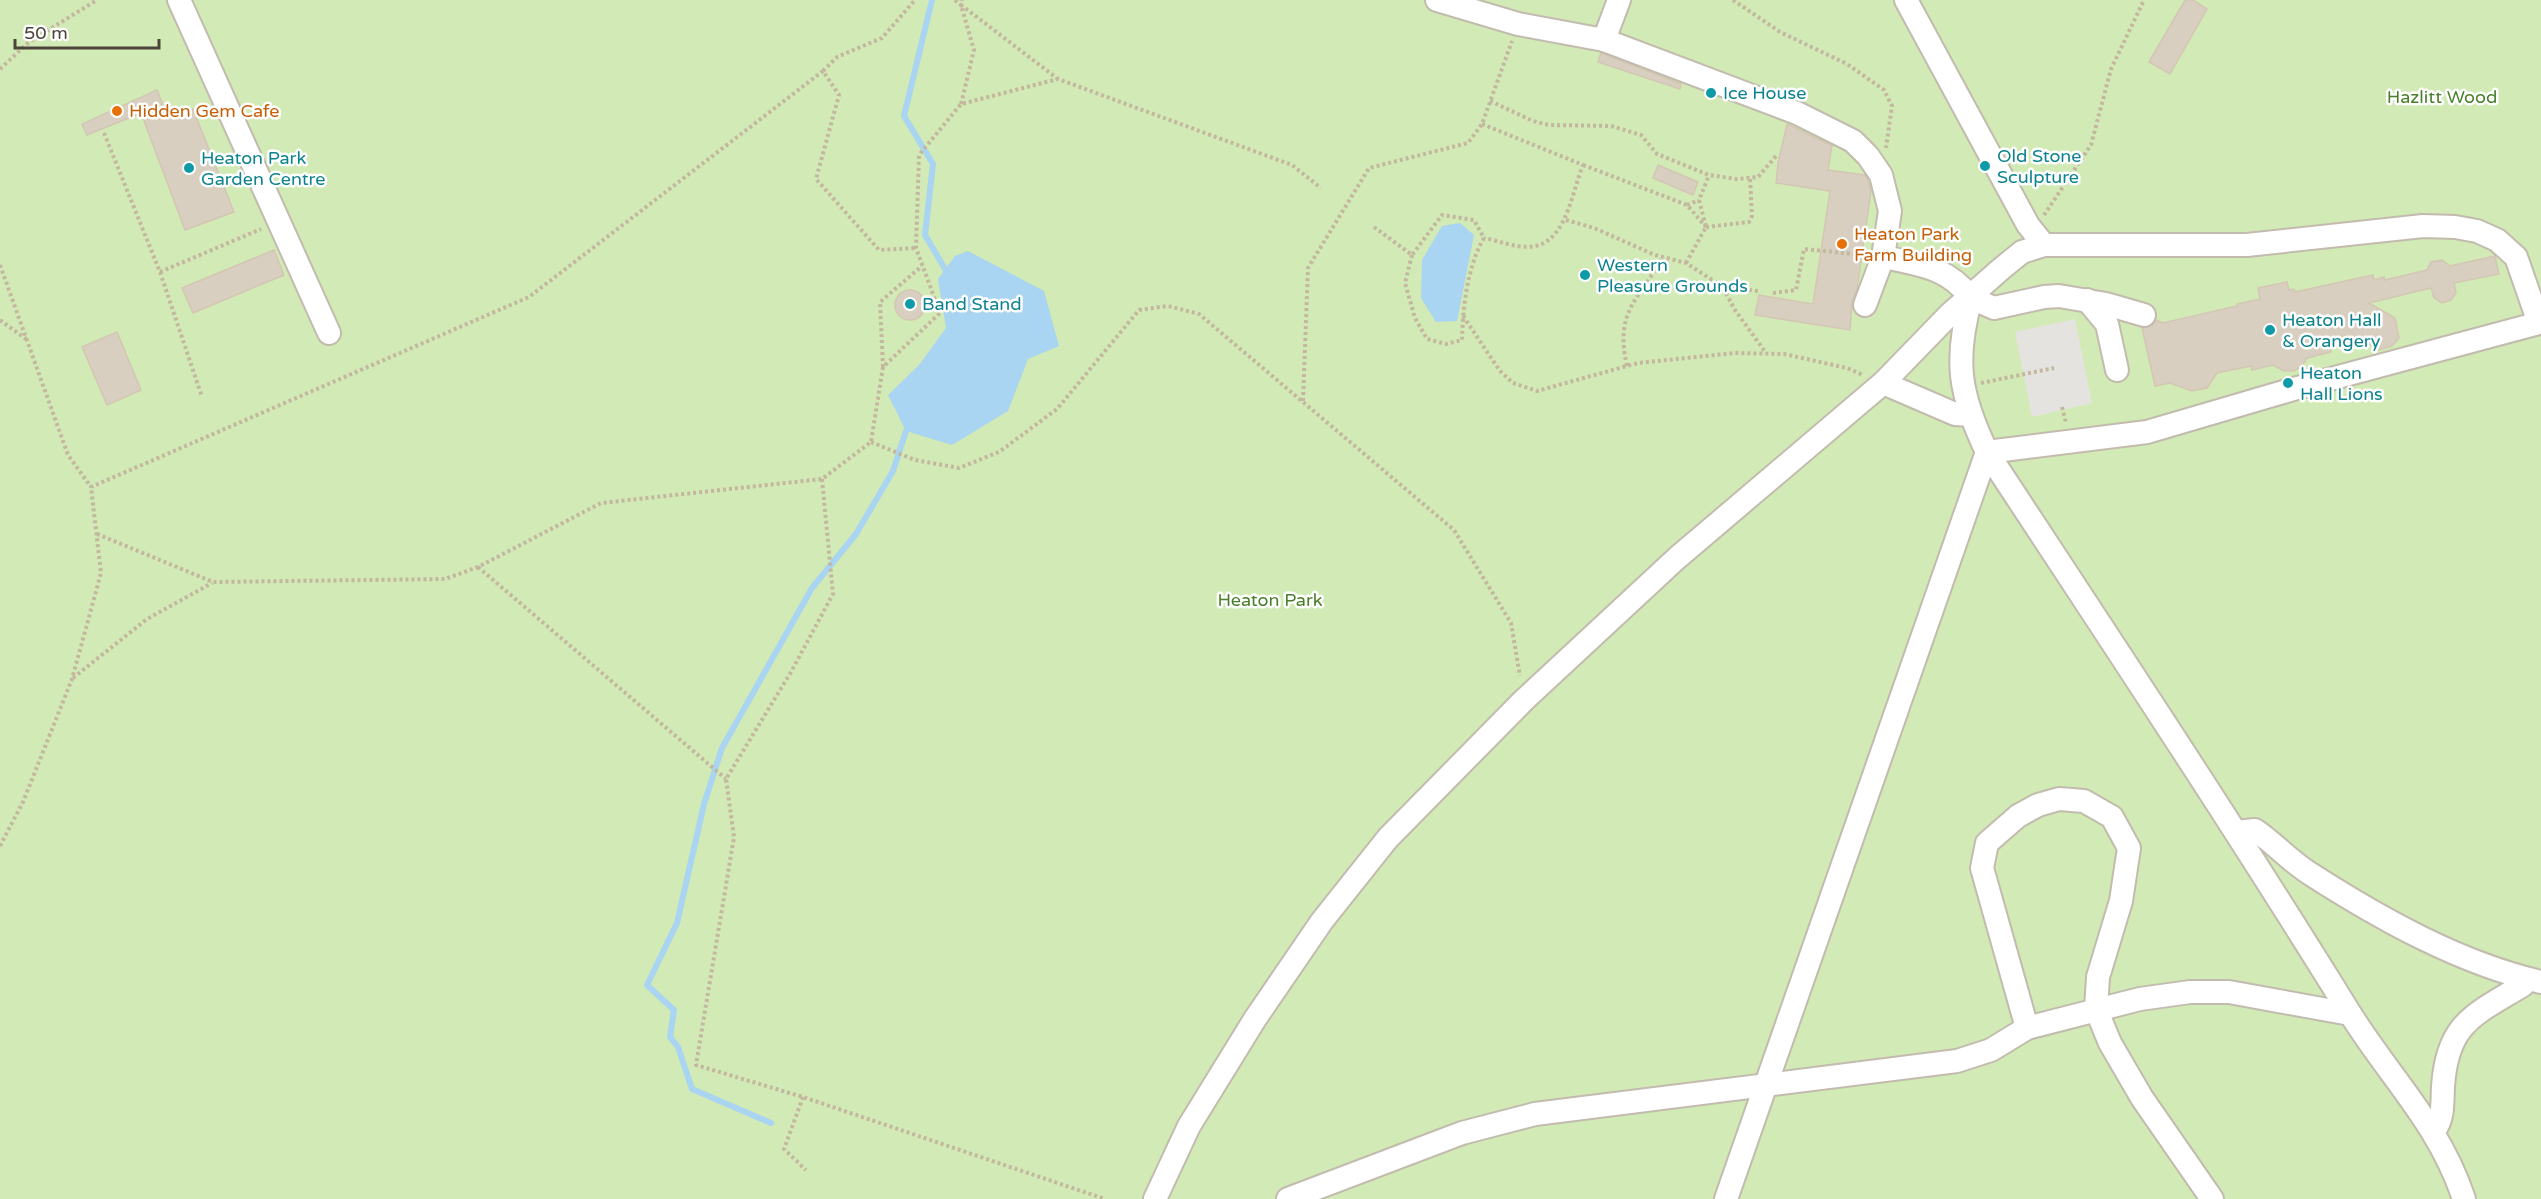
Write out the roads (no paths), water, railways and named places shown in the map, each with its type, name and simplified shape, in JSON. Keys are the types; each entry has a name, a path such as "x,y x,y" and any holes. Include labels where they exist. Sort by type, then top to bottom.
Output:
{"lane":[{"path":"179,0 329,333"},
{"path":"1437,0 1518,24 1604,40 1826,125 1853,141 1868,156 1881,175 1890,211 1882,256 1864,305"},
{"path":"1604,40 1619,0"},
{"path":"1905,0 2028,225 2044,245"},
{"path":"1155,1199 1189,1126 1255,1019 1322,921 1388,838 1524,700 1677,558 1883,383 1950,314 2022,252 2044,245 2247,245 2423,226 2455,227 2477,231 2497,240 2516,257 2539,323 2297,388 2147,432 1987,452"},
{"path":"1882,256 1948,275 1958,281 1971,298 1994,308 2044,297 2087,300 2144,315"},
{"path":"1971,298 1960,355 1969,415 1987,452 2237,832 2350,1014 2434,1131 2455,1174 2464,1199"},
{"path":"2087,300 2107,324 2117,370"},
{"path":"1883,383 1955,414 1969,415"},
{"path":"1726,1199 1987,452"},
{"path":"2027,1028 1982,868 1987,843 2018,816 2058,799 2084,801 2112,817 2129,848 2121,901 2098,976 2096,1009 2110,1043 2142,1098 2212,1199"},
{"path":"2237,832 2254,830 2307,872 2408,929 2462,955 2535,980"},
{"path":"2434,1131 2441,1122 2447,1056 2455,1037 2478,1010 2535,980"},
{"path":"1288,1199 1462,1133 1535,1114 1957,1061 1990,1050 2027,1028 2140,999 2190,992 2229,992 2350,1014"}],"water":[{"path":"1460,223 1474,235 1457,321 1436,322 1421,298 1422,260 1442,226"},
{"path":"968,251 1044,291 1059,346 1028,359 1008,411 952,445 906,431 888,395 919,365 946,328 938,279 955,256"}],"waterway":[{"path":"932,0 904,116 933,164 925,235 945,269"},
{"path":"771,1123 692,1089 678,1047 670,1037 674,1010 647,985 677,923 704,804 722,748 812,588 856,534 893,471 906,431"}],"place":[{"name":"Ice House","path":"1711,93"},
{"name":"Hidden Gem Cafe","path":"117,111"},
{"name":"Old Stone Sculpture","path":"1985,166"},
{"name":"Heaton Park Garden Centre","path":"189,168"},
{"name":"Heaton Park Farm Building","path":"1842,244"},
{"name":"Western Pleasure Grounds","path":"1585,275"},
{"name":"Band Stand","path":"910,304"},
{"name":"Heaton Hall & Orangery","path":"2270,330"},
{"name":"Heaton Hall Lions","path":"2288,383"}],"park label":[{"name":"Hazlitt Wood","path":"2442,97"},
{"name":"Heaton Park","path":"1270,600"}]}
